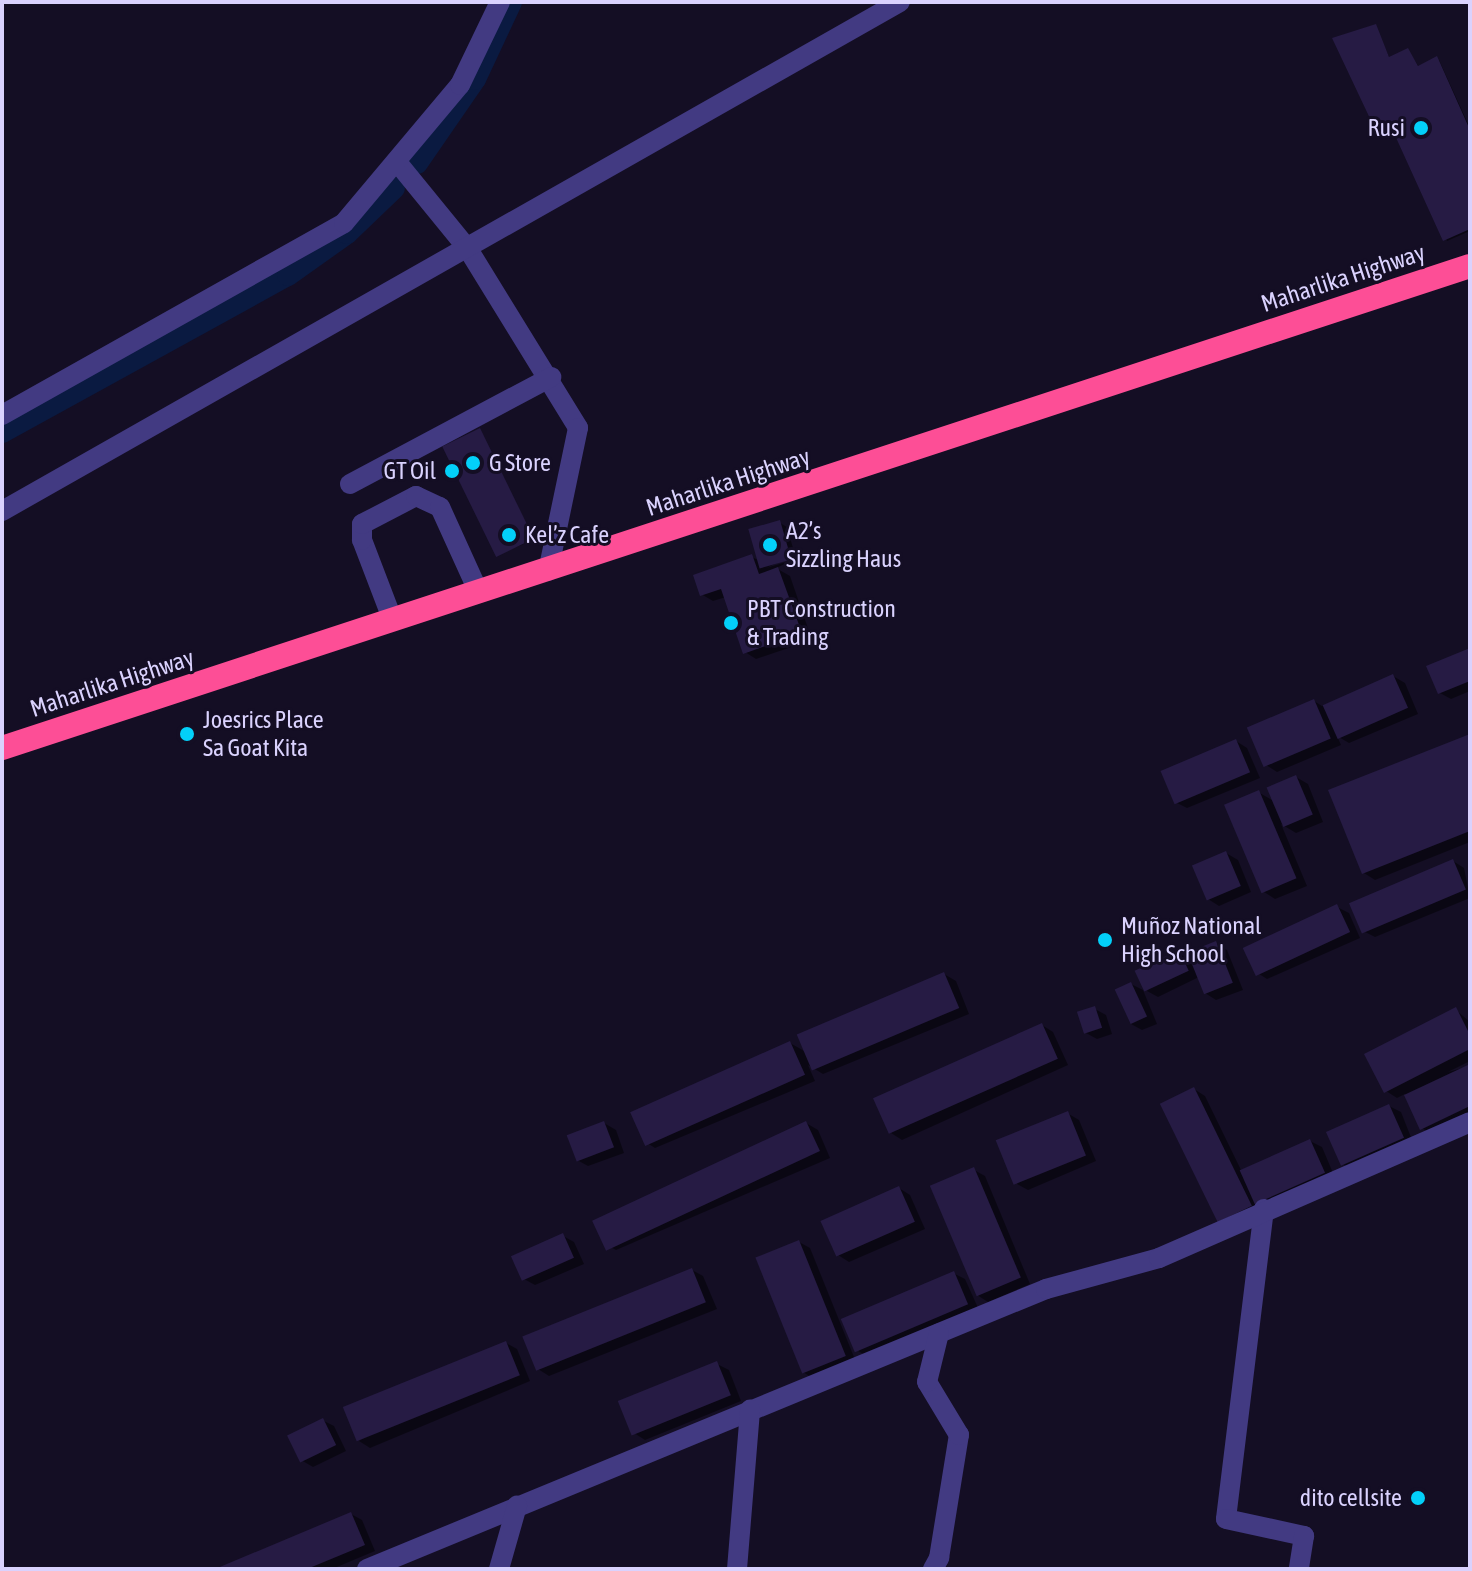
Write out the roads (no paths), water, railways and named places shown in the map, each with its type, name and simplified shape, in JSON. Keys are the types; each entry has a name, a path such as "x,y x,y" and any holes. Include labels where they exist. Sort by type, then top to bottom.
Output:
{"highway":[{"name":"Maharlika Highway","path":"2,748 1470,266"}],"street":[{"path":"2,415 333,231 355,213 460,85 500,2"},
{"path":"2,511 900,2"},
{"path":"397,162 468,249 574,416 578,443 548,571"},
{"path":"350,484 551,377"},
{"path":"393,621 362,540 362,524 416,496 440,507 479,593"},
{"path":"367,1569 1046,1289 1159,1258 1264,1209 1470,1122"},
{"path":"1264,1209 1226,1519 1304,1536 1299,1569"},
{"path":"933,1569 939,1558 959,1435 927,1382 939,1333"},
{"path":"737,1569 750,1410"},
{"path":"499,1569 517,1506"}],"waterway":[{"path":"417,163 475,79 511,2"},
{"path":"2,432 288,275 347,233 394,188"}],"place":[{"name":"Rusi","path":"1421,128"},
{"name":"G Store","path":"473,463"},
{"name":"GT Oil","path":"452,471"},
{"name":"Kel’z Cafe","path":"509,535"},
{"name":"A2’s Sizzling Haus","path":"770,545"},
{"name":"PBT Construction & Trading","path":"731,623"},
{"name":"Joesrics Place Sa Goat Kita","path":"187,734"},
{"name":"Muñoz National High School","path":"1105,940"},
{"name":"dito cellsite","path":"1418,1498"}]}
